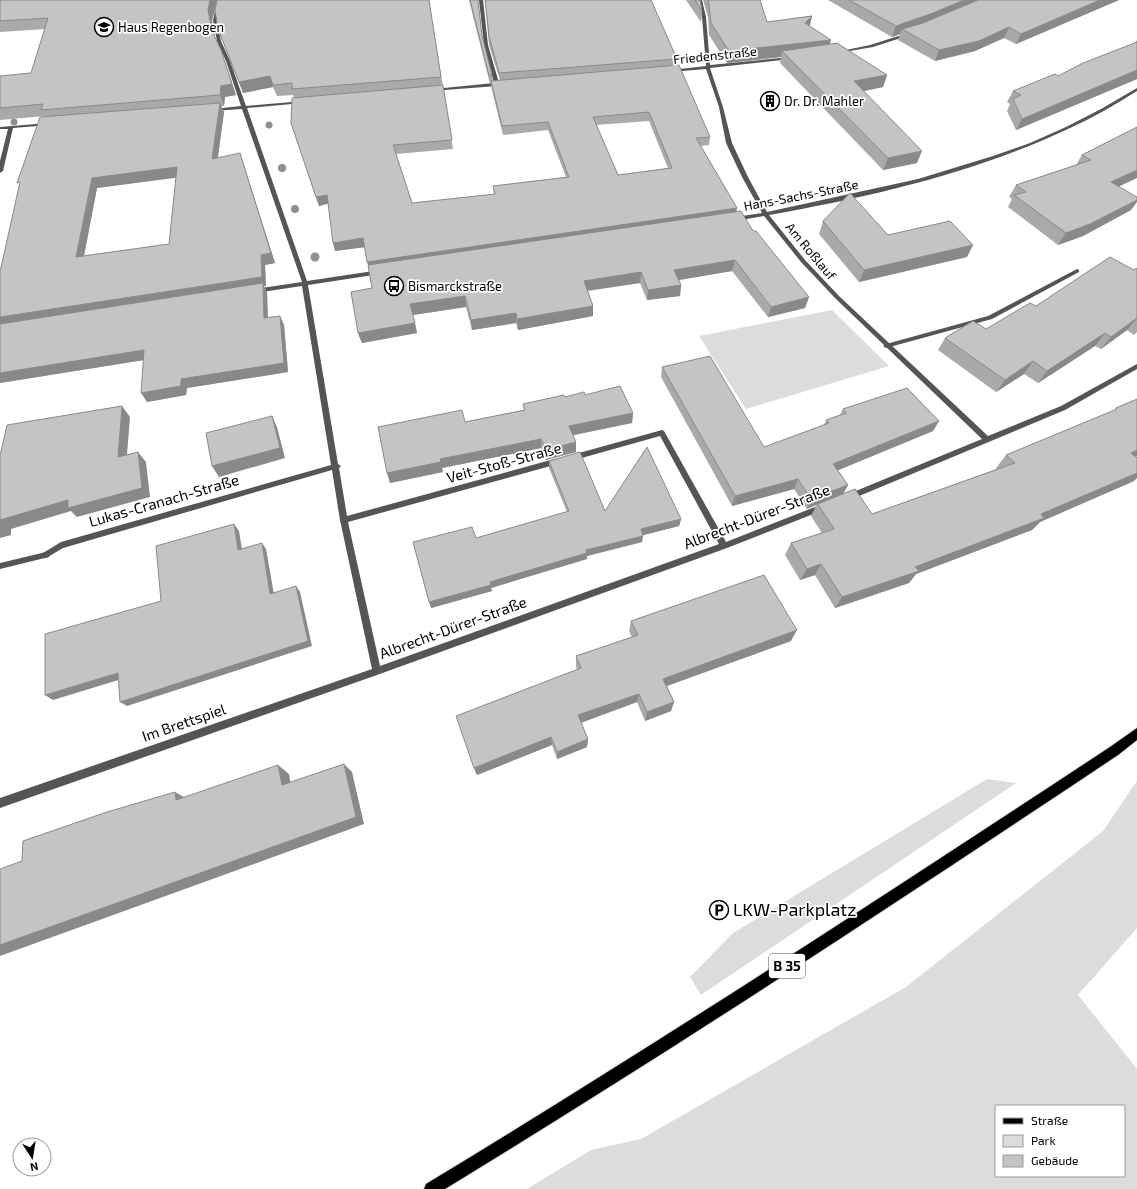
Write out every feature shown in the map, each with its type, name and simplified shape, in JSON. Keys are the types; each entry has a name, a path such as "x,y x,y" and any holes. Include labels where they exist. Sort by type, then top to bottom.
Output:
{"main road":[{"name":"B 35","path":"431,1189 556,1114 885,903 1114,751 1137,733"}],"street":[{"path":"219,0 215,21 219,41 245,107 305,283 337,466 344,520 377,671"},
{"path":"481,0 486,45 497,85"},
{"name":"Am Roßlauf","path":"700,0 704,17 708,68 720,106 729,143 745,177 766,215 803,261 827,287 886,346 987,440"},
{"path":"832,53 871,46 914,32"},
{"name":"Friedenstraße","path":"661,71 708,68 794,58"},
{"path":"429,91 505,84"},
{"name":"Hans-Sachs-Straße","path":"727,220 766,215 934,177 998,157 1088,118 1137,89"},
{"path":"206,111 309,101"},
{"path":"0,128 50,123"},
{"path":"0,171 11,127"},
{"path":"251,291 384,271"},
{"path":"886,346 990,318 1077,271"},
{"name":"Albrecht-Dürer-Straße","path":"842,500 1063,408 1137,366"},
{"name":"Veit-Stoß-Straße","path":"344,520 662,433 724,546"},
{"name":"Lukas-Cranach-Straße","path":"0,566 46,555 61,545 337,466"},
{"name":"Albrecht-Dürer-Straße","path":"377,671 724,546 828,506"},
{"name":"Im Brettspiel","path":"0,803 377,671"}],"green space":[{"path":"832,310 889,366 746,409 699,336"},
{"path":"987,779 1016,783 701,995 690,977 733,933"},
{"path":"1137,781 1137,928 1078,995 1137,1069 1137,1189 527,1189 591,1150 641,1139 906,987 1103,831"}],"building":[{"path":"0,0 210,0 208,10 212,31 221,50 232,84 221,86 220,95 41,110 43,104 0,108 0,76 31,73 48,18 0,21"},
{"path":"217,0 429,0 441,77 292,89 292,83 273,85 270,76 239,82 218,29 215,10"},
{"path":"470,0 478,0 482,36 492,75 489,75"},
{"path":"485,0 651,0 677,59 499,73 489,36"},
{"path":"695,0 700,0 702,11"},
{"path":"708,0 760,0 767,22 812,16 805,23 831,40 729,51 711,23"},
{"path":"849,0 964,0 896,26"},
{"path":"978,0 1100,0 1021,34 1009,27 979,41 939,50 902,29 923,23"},
{"path":"1137,42 1137,70 1022,119 1013,99 1021,95 1013,91 1055,74 1058,76 1083,63"},
{"path":"837,43 887,75 854,81 922,151 888,158 782,51"},
{"path":"679,65 710,137 696,138 737,208 367,262 363,238 333,243 327,195 316,197 291,123 292,98 443,85 452,140 393,145 412,203 495,194 493,186 569,177 548,122 502,126 491,81","holes":["649,112 672,168 618,175 593,117"]},
{"path":"220,103 212,159 240,153 271,253 261,255 262,277 0,317 0,272 20,182 17,183 40,117","holes":["177,167 169,244 76,257 92,178"]},
{"path":"1137,127 1137,170 1111,182 1137,197 1137,200 1090,224 1066,233 1014,195 1026,192 1016,185 1091,160 1082,155"},
{"path":"850,193 888,235 950,221 973,245 864,270 823,221"},
{"path":"741,211 753,231 756,231 809,297 771,307 735,260 674,270 681,285 648,290 641,272 584,281 593,306 517,319 516,313 471,320 465,296 410,304 415,323 358,333 351,292 372,288 368,265"},
{"path":"1110,257 1134,270 1137,268 1137,318 1111,337 1105,333 1047,371 1033,361 1005,380 945,338 973,321 986,329 1030,303 1036,306"},
{"path":"263,283 264,318 280,316 284,363 181,379 181,386 141,393 144,350 0,373 0,324"},
{"path":"710,356 764,447 829,423 826,420 846,413 843,409 907,388 939,421 833,464 848,485 811,499 798,479 735,496 662,367"},
{"path":"620,386 633,413 569,426 576,442 546,450 541,439 440,459 441,462 387,473 378,427 462,410 465,422 525,410 523,404 564,395 565,397 584,392 585,395"},
{"path":"1137,399 1137,450 1131,453 1137,458 1137,473 1041,514 1044,518 915,567 919,571 842,597 821,564 807,569 791,543 834,529 818,504 855,489 872,514 1015,463 1006,455 1117,409 1116,408"},
{"path":"122,406 118,457 138,452 142,488 68,508 68,500 0,520 0,456 7,425"},
{"path":"272,416 280,448 212,466 206,433"},
{"path":"647,447 681,519 641,529 643,536 586,550 587,553 490,582 491,585 429,602 413,542 472,527 476,538 569,511 549,461 580,452 605,511"},
{"path":"234,524 238,550 262,543 270,594 296,586 308,641 120,702 118,673 45,695 45,634 161,601 156,546"},
{"path":"764,575 797,630 663,679 674,702 647,712 639,694 578,715 588,739 557,752 551,737 474,768 456,716 581,668 576,656 638,635 631,621"},
{"path":"344,764 356,817 0,945 0,869 22,861 23,841 107,812 175,792 176,800 278,765 282,785"}],"place":[{"name":"Haus Regenbogen","path":"104,27"},
{"name":"Dr. Dr. Mahler","path":"770,101"},
{"name":"Bismarckstraße","path":"394,286"},
{"name":"LKW-Parkplatz","path":"719,910"}]}
